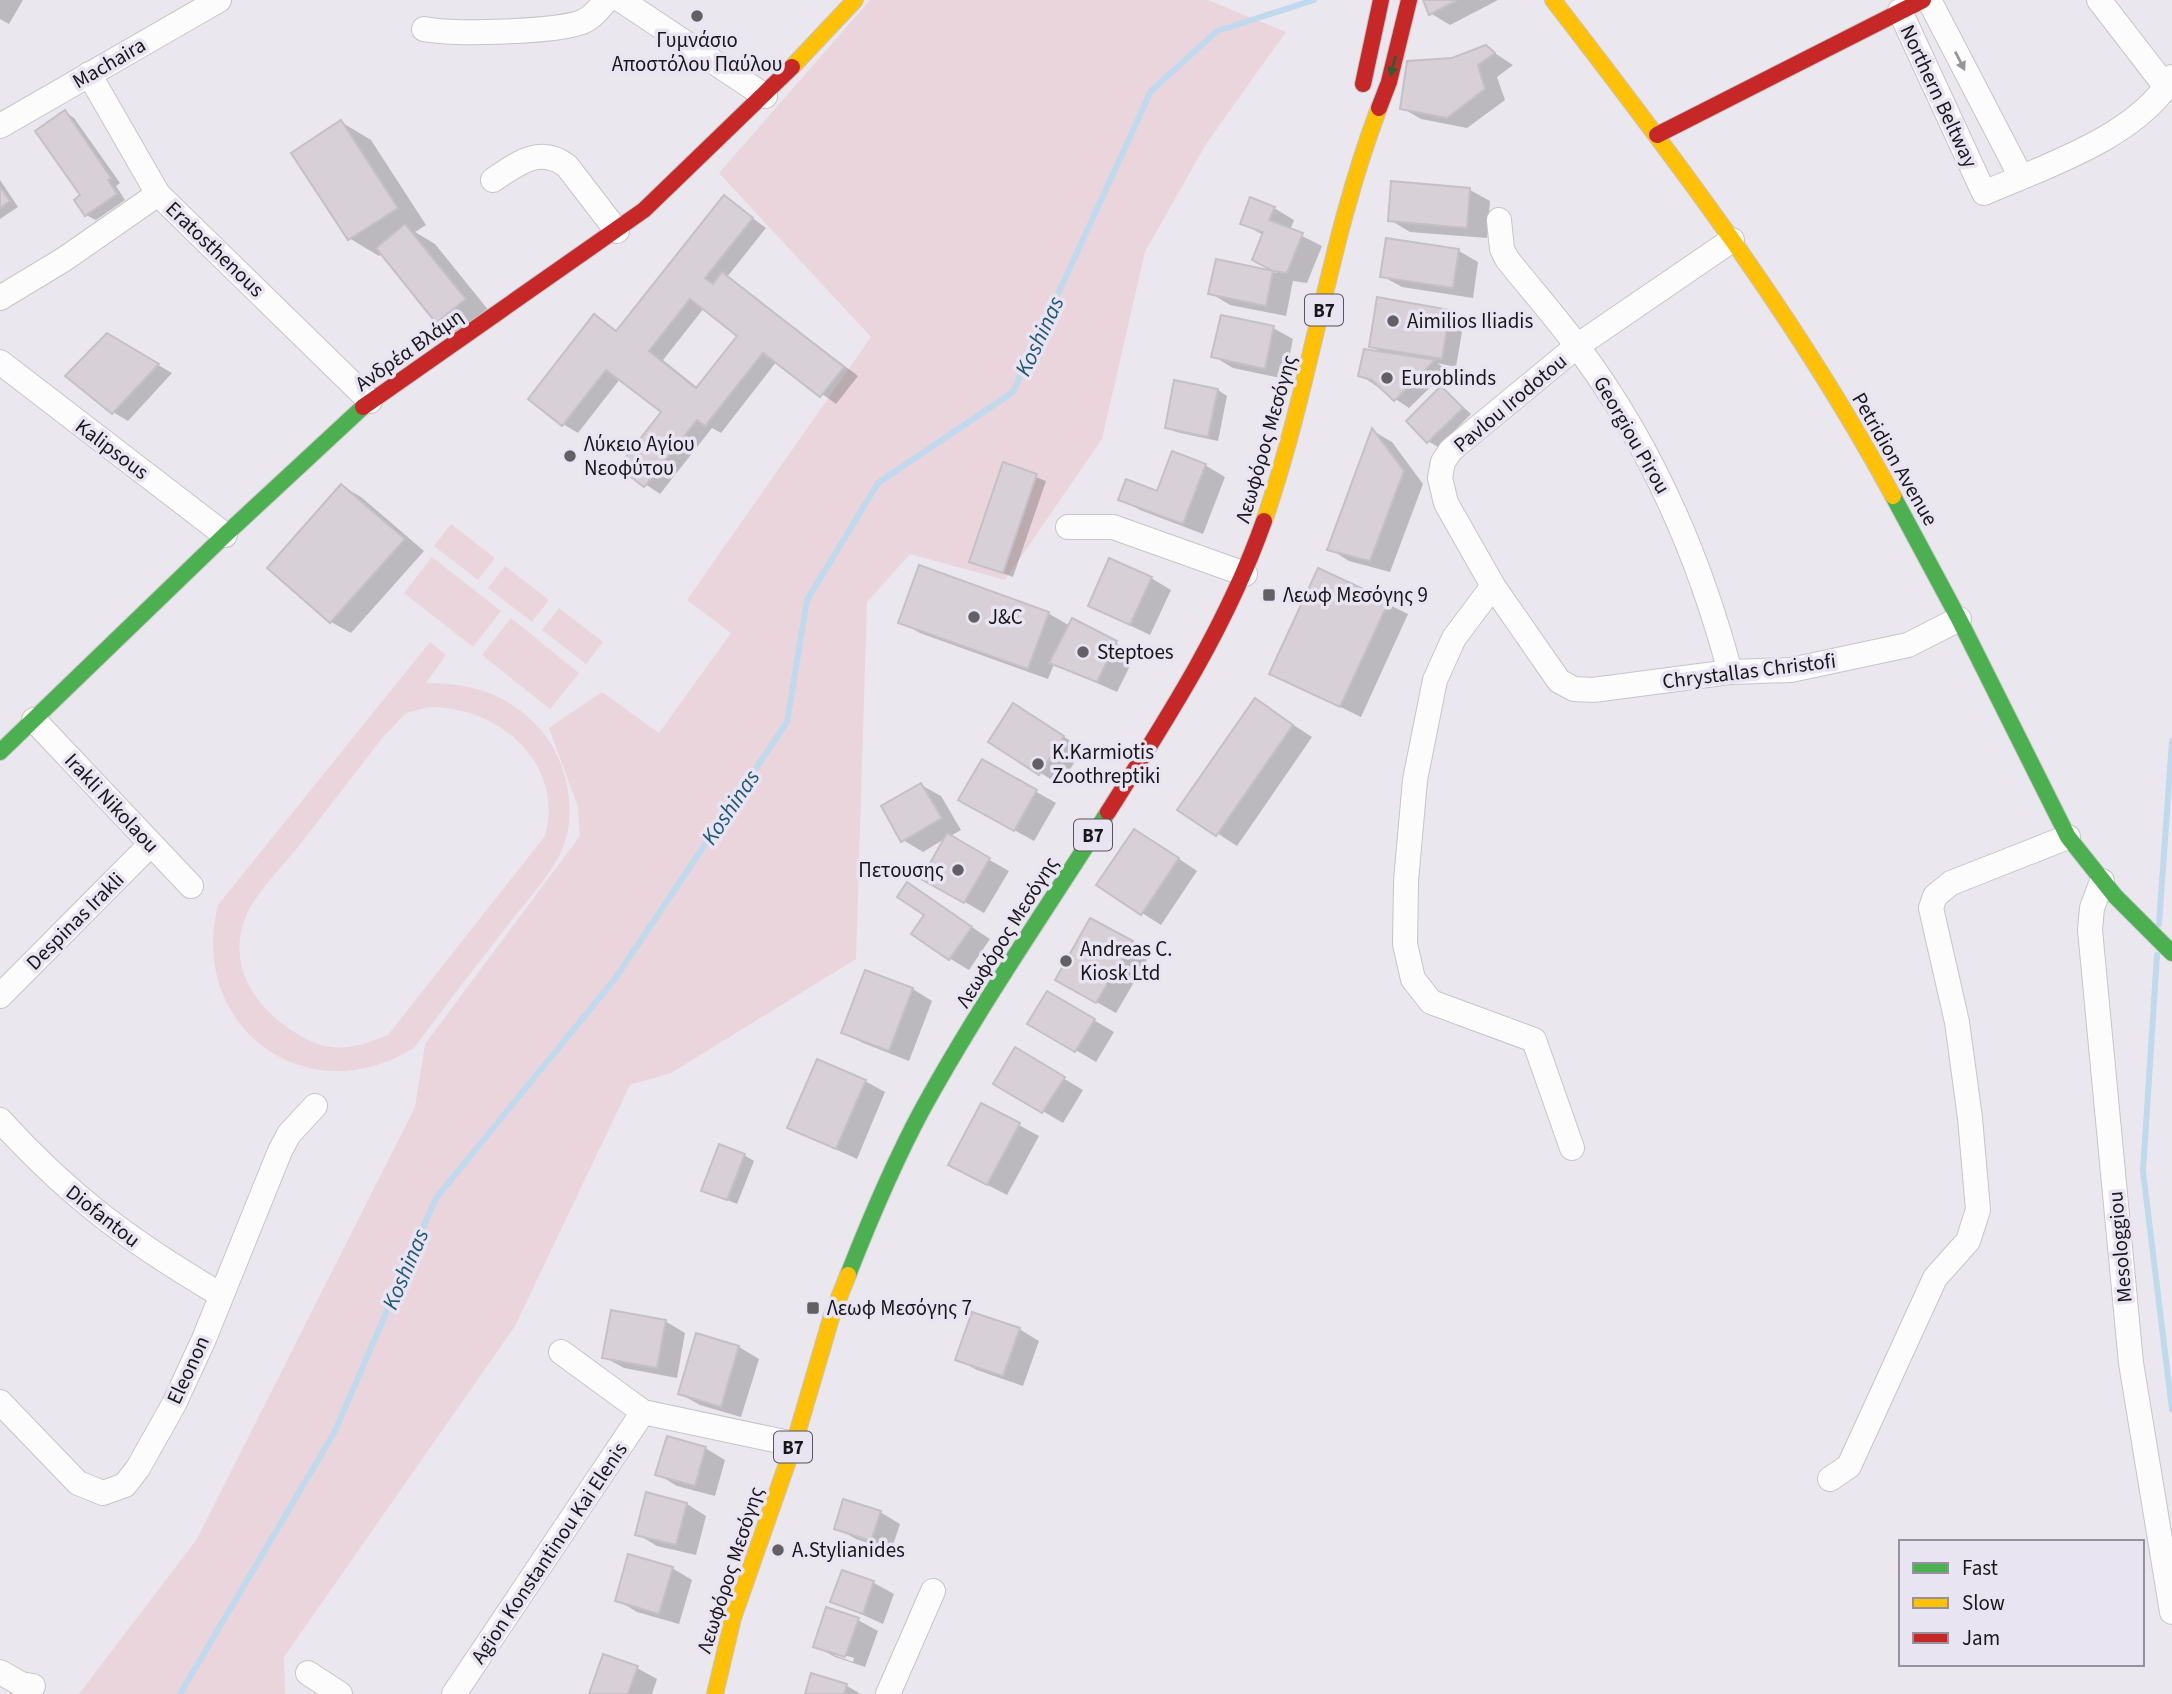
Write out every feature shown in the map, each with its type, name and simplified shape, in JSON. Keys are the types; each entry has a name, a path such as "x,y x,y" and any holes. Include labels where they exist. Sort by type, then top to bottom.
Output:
{"street":[{"name":"Machaira","path":"0,126 219,0"},
{"path":"424,29 457,33 574,24 594,15 607,0"},
{"path":"621,0 765,96"},
{"name":"Ανδρέα Βλάμη","path":"0,752 225,535 370,401 617,231 676,182 765,96 855,0"},
{"name":"Λεωφόρος Μεσόγης","path":"1358,163 1362,103 1381,0"},
{"name":"Λεωφόρος Μεσόγης","path":"715,1694 733,1618 793,1444 832,1315 857,1248 922,1111 975,1021 1181,697 1245,574 1286,457 1358,163 1389,82 1409,0"},
{"name":"Petridion Avenue","path":"1553,0 1657,135 1732,240 1864,442 1959,619 2068,837 2109,889 2172,953"},
{"path":"1657,135 1897,5 1923,0"},
{"name":"Northern Beltway","path":"1897,5 1984,193 2021,177 1929,0"},
{"path":"2021,177 2057,163 2138,117 2169,82 2099,0"},
{"name":"Eratosthenous","path":"89,74 159,194 370,401"},
{"path":"493,180 522,160 547,156 558,159 567,166 617,231"},
{"path":"0,298 73,254 159,194"},
{"name":"Georgiou Pirou","path":"1499,220 1502,249 1507,259 1577,346 1611,397 1671,502 1709,597 1730,672"},
{"name":"Pavlou Irodotou","path":"1574,689 1559,681 1493,586 1446,503 1441,490 1443,462 1451,450 1577,346 1732,240"},
{"name":"Kalipsous","path":"0,362 225,535"},
{"path":"1068,527 1112,527 1245,574"},
{"path":"1493,586 1454,638 1435,680 1415,780 1406,881 1405,944 1413,979 1431,1002 1534,1040 1573,1148"},
{"name":"Chrystallas Christofi","path":"1574,689 1628,687 1730,672 1791,670 1908,645 1924,640 1959,619"},
{"name":"Irakli Nikolaou","path":"34,720 191,886"},
{"path":"1830,1479 1849,1466 1935,1278 1968,1241 1978,1210 1970,1118 1956,1022 1931,908 1935,896 1951,883 2068,837"},
{"name":"Despinas Irakli","path":"0,996 150,845"},
{"name":"Mesologgiou","path":"2109,889 2092,908 2090,930 2129,1349 2141,1438 2172,1612"},
{"name":"Eleonon","path":"0,1402 78,1483 94,1492 113,1492 125,1485 138,1468 174,1404 280,1152 295,1126 315,1106"},
{"name":"Diofantou","path":"0,1120 46,1170 78,1199 157,1257 221,1295"},
{"path":"561,1352 643,1412 793,1444"},
{"name":"Agion Konstantinou Kai Elenis","path":"454,1694 643,1412"},
{"path":"888,1694 933,1591"},
{"path":"0,1672 21,1684 33,1686"},
{"path":"308,1673 340,1694"}],"shaded area":[{"path":"870,0 1208,0 1286,32 1206,144 1145,252 1102,439 1005,580 910,554 867,602 856,959 671,1073 630,1085 515,1326 284,1657 285,1694 79,1694 197,1539 415,1107 425,1044 580,836 578,807 549,728 602,692 659,733 731,633 687,600 871,337 719,173"},
{"path":"451,524 495,558 478,580 434,546"},
{"path":"432,557 501,611 473,647 404,593"},
{"path":"505,566 549,600 532,622 488,588"},
{"path":"559,608 603,642 586,664 542,630"},
{"path":"511,618 579,673 550,709 482,655"},
{"path":"430,642 446,655 426,683 474,688 516,707 540,729 561,765 570,807 567,835 558,858 414,1048 374,1066 334,1071 297,1064 264,1047 238,1022 220,988 213,949 218,905","holes":["429,707 455,709 479,716 501,728 520,744 535,763 545,785 549,809 545,836 388,1035 346,1047 310,1041 272,1015 261,1003 245,976 239,946 247,914 265,887 383,737 406,713"]}],"building":[{"path":"1423,0 1457,0 1429,15"},
{"path":"1486,45 1495,53 1478,65 1485,89 1447,118 1400,109 1407,61 1452,58"},
{"path":"65,110 111,178 108,180 117,194 85,216 74,200 80,195 35,131"},
{"path":"341,120 398,208 348,240 291,153"},
{"path":"1391,181 1470,188 1467,228 1388,221"},
{"path":"0,187 10,201 0,208"},
{"path":"724,195 753,218 705,278 713,284 722,272 844,367 820,397 763,353 705,426 697,420 644,487 618,467 661,412 606,370 562,426 528,399 594,314 616,331","holes":["690,299 737,336 696,388 649,351"]},
{"path":"1250,197 1275,207 1269,220 1303,233 1287,273 1273,271 1252,260 1263,232 1240,224"},
{"path":"405,224 466,299 436,323 376,248"},
{"path":"1386,238 1459,249 1453,288 1380,277"},
{"path":"1216,259 1273,271 1266,306 1208,294"},
{"path":"1377,297 1450,310 1442,359 1369,347"},
{"path":"1221,315 1274,326 1265,369 1211,357"},
{"path":"107,333 159,364 112,414 65,376"},
{"path":"1364,349 1435,360 1394,401 1372,380 1358,376"},
{"path":"1174,380 1218,389 1208,437 1165,428"},
{"path":"1441,386 1463,408 1427,443 1406,421"},
{"path":"1372,428 1404,471 1370,561 1327,550"},
{"path":"1172,451 1206,464 1183,524 1118,500 1126,479 1157,491"},
{"path":"1003,462 1037,474 1003,573 969,562"},
{"path":"341,484 405,539 330,623 267,568"},
{"path":"1109,558 1152,577 1130,625 1088,606"},
{"name":"J&C","path":"919,565 1049,612 1028,669 898,623"},
{"path":"1318,568 1389,601 1340,707 1269,674"},
{"name":"Steptoes","path":"1072,618 1117,641 1097,682 1049,663"},
{"path":"1255,698 1293,725 1216,836 1177,810"},
{"path":"1013,703 1064,736 1039,775 988,742"},
{"path":"982,759 1037,790 1014,831 958,800"},
{"path":"921,783 942,818 901,842 881,806"},
{"path":"1134,829 1179,858 1141,915 1096,885"},
{"path":"947,833 990,858 964,903 921,879"},
{"path":"907,882 972,927 949,960 911,934 924,915 897,897"},
{"path":"1090,918 1133,941 1096,1003 1055,980"},
{"path":"865,970 913,988 889,1051 841,1033"},
{"path":"1047,991 1095,1019 1075,1052 1027,1024"},
{"path":"1015,1047 1065,1077 1042,1113 993,1084"},
{"path":"817,1059 866,1080 836,1149 787,1128"},
{"path":"981,1103 1020,1123 987,1185 948,1165"},
{"path":"719,1144 745,1154 727,1200 701,1191"},
{"path":"611,1310 666,1320 657,1368 602,1358"},
{"path":"972,1312 1020,1328 1003,1376 955,1360"},
{"path":"696,1333 739,1346 721,1407 678,1394"},
{"path":"667,1436 706,1447 695,1486 655,1475"},
{"path":"646,1492 687,1503 676,1545 635,1535"},
{"path":"843,1499 881,1511 871,1541 834,1529"},
{"path":"628,1554 673,1567 659,1614 615,1601"},
{"path":"842,1570 874,1581 863,1614 830,1602"},
{"path":"826,1607 859,1618 845,1657 813,1647"},
{"path":"603,1654 638,1666 628,1694 589,1694"},
{"path":"811,1673 847,1684 844,1694 805,1694"}],"waterway":[{"name":"Koshinas","path":"180,1694 334,1433 436,1198 614,980 787,722 807,600 878,483 1013,392 1151,91 1217,31 1314,0"},
{"path":"2159,924 2172,741"},
{"path":"2157,955 2143,1171 2172,1410"}],"traffic: fast":[{"path":"0,752 225,535 363,407"},
{"path":"1893,496 1959,619 2068,837 2115,896 2172,953"},
{"path":"848,1275 901,1151 943,1072 1108,812"}],"traffic: slow":[{"path":"792,67 855,0"},
{"path":"1553,0 1689,180 1776,303 1817,366 1893,496"},
{"path":"1264,521 1295,418 1346,210 1379,108"},
{"path":"715,1694 733,1618 794,1444 832,1315 848,1275"}],"traffic: jam":[{"path":"1363,84 1381,0"},
{"path":"1379,108 1389,82 1409,0"},
{"path":"1657,135 1923,0"},
{"path":"363,407 644,210 792,67"},
{"path":"1108,812 1174,707 1214,635 1264,521"}],"place":[{"name":"Γυμνάσιο Αποστόλου Παύλου","path":"697,16"},
{"name":"Aimilios Iliadis","path":"1393,321"},
{"name":"Euroblinds","path":"1387,378"},
{"name":"Λύκειο Αγίου Νεοφύτου","path":"570,456"},
{"name":"Λεωφ Μεσόγης 9","path":"1269,595"},
{"name":"J&C","path":"974,617"},
{"name":"Steptoes","path":"1083,652"},
{"name":"K.Karmiotis Zoothreptiki","path":"1038,764"},
{"name":"Πετουσης","path":"958,870"},
{"name":"Andreas C. Kiosk Ltd","path":"1066,961"},
{"name":"Λεωφ Μεσόγης 7","path":"813,1308"},
{"name":"A.Stylianides","path":"778,1550"}]}
